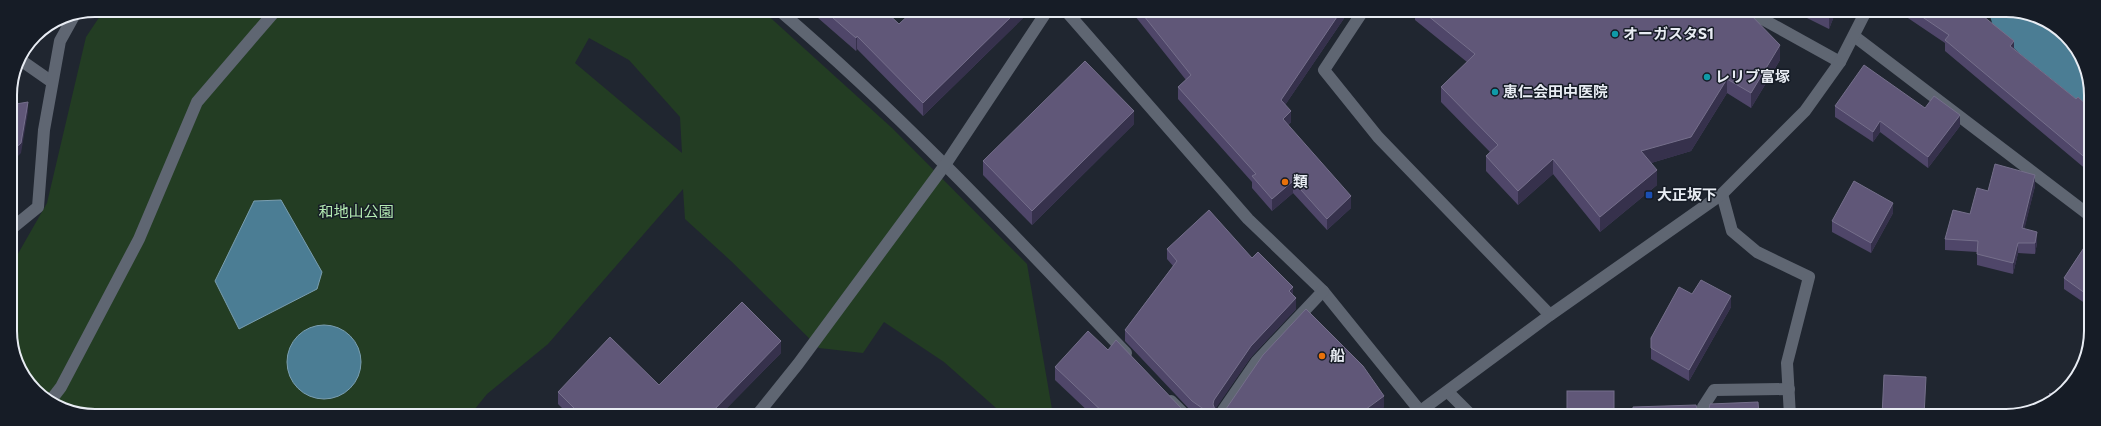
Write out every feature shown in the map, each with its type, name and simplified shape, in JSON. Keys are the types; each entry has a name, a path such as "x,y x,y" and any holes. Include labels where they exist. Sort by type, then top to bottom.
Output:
{"street":[{"path":"53,397 61,387 139,240 197,102 270,17"},
{"path":"787,17 837,60 945,166 1136,364"},
{"path":"762,409 798,364 945,166 1043,17"},
{"path":"1071,17 1248,219 1323,291 1415,409"},
{"path":"1359,17 1324,70 1378,136 1550,315"},
{"path":"1759,17 1840,62"},
{"path":"1424,409 1550,315 1722,194 1805,111 1840,62 1864,17"},
{"path":"17,224 38,207 44,130 52,82 60,41 71,21"},
{"path":"1854,36 2084,211"},
{"path":"24,63 52,82"},
{"path":"1722,194 1732,231 1757,252 1809,277 1787,363 1790,409"},
{"path":"1224,409 1257,361 1323,291"},
{"path":"1703,409 1714,390 1789,389"},
{"path":"1163,392 1179,409"},
{"path":"1448,392 1465,409"}],"green space":[{"name":"和地山公園","path":"99,17 770,17 892,128 1027,264 1052,409 997,409 944,362 884,322 863,353 819,348 731,261 685,219 683,189 548,344 487,394 475,409 95,409 70,405 52,396 36,382 21,356 17,336 17,256 47,203 86,37","holes":["589,38 629,60 680,117 682,153 575,63"]}],"water":[{"path":"281,200 322,272 317,289 239,329 215,281 254,201"},
{"path":"324,325 338,328 350,336 358,348 361,362 358,376 350,388 338,396 324,399 310,396 298,388 290,376 287,362 290,348 298,336 310,328"}],"building":[{"path":"832,17 891,17 899,24 907,17 1011,17 923,103 857,36 856,38"},
{"path":"1145,17 1337,17 1281,100 1291,111 1283,119 1351,196 1327,219 1293,181 1272,199 1252,176 1256,174 1178,87 1191,75"},
{"path":"1429,17 1753,17 1780,45 1751,93 1727,79 1691,137 1641,151 1657,170 1600,217 1553,159 1518,191 1486,156 1498,145 1441,87 1475,54"},
{"path":"1922,17 1984,17 2014,41 2010,46 2076,99 2078,97 2084,102 2084,157 1945,40 1949,35"},
{"path":"1085,61 1134,111 1032,211 983,161"},
{"path":"1864,65 1925,108 1934,96 1960,115 1928,157 1880,121 1873,132 1835,106"},
{"path":"28,102 21,143 17,147 17,104"},
{"path":"1995,164 2035,175 2022,228 2037,232 2035,243 2018,243 2013,263 1977,254 1978,241 1945,239 1953,210 1970,214 1977,188 1988,191"},
{"path":"1854,181 1893,203 1871,243 1832,221"},
{"path":"1209,210 1252,258 1258,252 1293,287 1289,291 1296,298 1251,346 1214,400 1213,404 1215,409 1203,409 1192,401 1125,330 1177,261 1167,249"},
{"path":"2084,248 2084,292 2064,278"},
{"path":"1701,280 1731,296 1689,370 1651,348 1651,338 1679,287 1692,294"},
{"path":"742,302 781,341 715,409 575,409 558,392 610,337 659,385"},
{"path":"1306,309 1363,366 1384,396 1366,409 1226,409 1263,355"},
{"path":"1088,331 1108,350 1116,340 1182,409 1100,409 1055,367"},
{"path":"1884,375 1926,377 1924,409 1882,409"},
{"path":"1567,391 1614,391 1614,409 1567,409"},
{"path":"1758,402 1758,409 1709,409 1710,404"},
{"path":"1696,405 1697,409 1633,409 1633,407"}],"waterway":[{"path":"2027,20 2081,75"}],"place":[{"name":"オーガスタS1","path":"1615,34"},
{"name":"レリブ富塚","path":"1707,77"},
{"name":"恵仁会田中医院","path":"1495,92"},
{"name":"類","path":"1285,182"},
{"name":"大正坂下","path":"1649,195"},
{"name":"船","path":"1322,356"}]}
